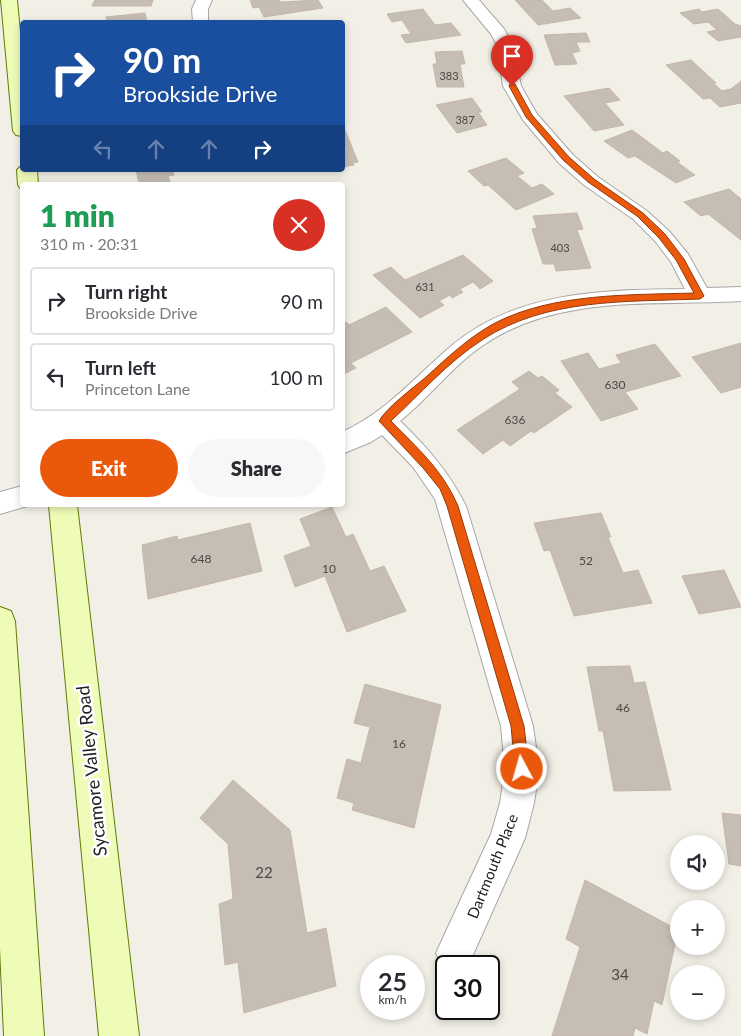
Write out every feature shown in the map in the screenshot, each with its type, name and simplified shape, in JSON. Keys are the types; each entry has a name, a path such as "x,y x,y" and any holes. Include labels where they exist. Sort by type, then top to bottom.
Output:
{"main road":[{"path":"9,0 20,111"},
{"name":"Sycamore Valley Road","path":"63,507 119,1036"},
{"path":"0,621 24,1036"}],"street":[{"path":"201,20 200,9 204,0"},
{"path":"471,0 498,32 505,45 512,86 529,116 566,158 591,181 640,214 662,236 680,259 700,296"},
{"path":"345,443 357,438 384,421 471,343 499,325 523,315 574,303 610,299 741,294"},
{"name":"Dartmouth Place","path":"384,421 427,465 447,493 463,536 517,726 522,769 517,803 507,838 455,953"},
{"path":"0,503 20,498"}],"building":[{"path":"95,0 153,0 151,6 92,6"},
{"path":"250,0 279,0 281,2 318,0 323,8 264,17 259,7 253,8"},
{"path":"515,0 542,0 553,11 570,8 581,18 538,25"},
{"path":"423,9 435,25 451,23 461,35 406,43 401,35 411,34 402,20 392,22 387,14"},
{"path":"699,9 702,12 718,9 735,24 741,26 741,37 718,41 707,32 717,30 708,22 694,24 680,13"},
{"path":"145,13 147,20 107,20 106,17"},
{"path":"586,33 590,42 576,42 580,51 572,53 577,64 555,65 544,35"},
{"path":"462,51 465,64 460,64 464,87 437,87 433,64 437,64 435,52"},
{"path":"691,60 722,91 731,89 741,81 741,103 720,107 710,98 703,99 666,65"},
{"path":"609,88 620,100 605,103 624,125 594,131 564,96"},
{"path":"472,98 482,112 478,112 487,125 457,133 436,105"},
{"path":"345,130 358,162 353,163 354,165 345,166"},
{"path":"632,130 663,153 667,151 680,161 677,162 695,175 676,183 635,156 628,158 604,141"},
{"path":"506,158 524,173 517,176 532,188 542,184 554,194 516,210 488,185 484,186 468,171"},
{"path":"136,172 173,172 174,175 168,176 170,182 139,182"},
{"path":"729,189 741,199 741,240 708,214 701,216 684,202"},
{"path":"577,213 583,229 577,230 591,268 556,271 554,264 543,264 532,229 537,228 533,216"},
{"path":"463,255 493,281 480,289 473,282 460,289 463,292 452,298 450,295 439,301 444,305 420,318 373,275 391,267 405,280"},
{"path":"386,307 412,332 351,363 356,368 345,374 345,322 349,325"},
{"path":"741,343 741,387 721,393 692,357"},
{"path":"655,344 681,376 625,392 638,409 601,421 561,361 588,353 599,369 621,363 616,355"},
{"path":"529,371 538,378 542,376 559,390 555,393 572,407 534,433 531,431 510,446 503,440 483,454 457,430 520,389 512,382"},
{"path":"332,507 346,537 353,534 370,571 384,566 406,611 347,632 325,576 295,587 284,556 311,546 300,519"},
{"path":"601,513 611,537 608,537 623,573 638,570 652,603 574,616 550,550 544,551 534,523"},
{"path":"250,523 262,571 148,599 142,545 177,536 178,540"},
{"path":"724,570 741,607 699,614 682,576"},
{"path":"630,666 634,683 645,682 671,790 614,791 603,731 599,731 587,667"},
{"path":"365,684 441,705 414,828 352,810 354,803 337,798 347,759 361,763 370,727 354,723"},
{"path":"233,780 290,830 307,933 326,928 336,986 244,1013 238,962 225,965 219,904 233,899 228,844 200,818"},
{"path":"722,813 741,815 741,866 729,864"},
{"path":"585,880 670,926 670,955 673,955 662,1005 654,1001 647,1034 635,1028 633,1036 552,1036 580,947 566,939"}],"route":[{"path":"512,86 529,116 566,158 591,181 640,214 662,236 680,259 700,296 610,299 574,303 523,315 499,325 477,338 384,421 427,465 444,487 452,506 463,536 517,726 522,769"}]}
